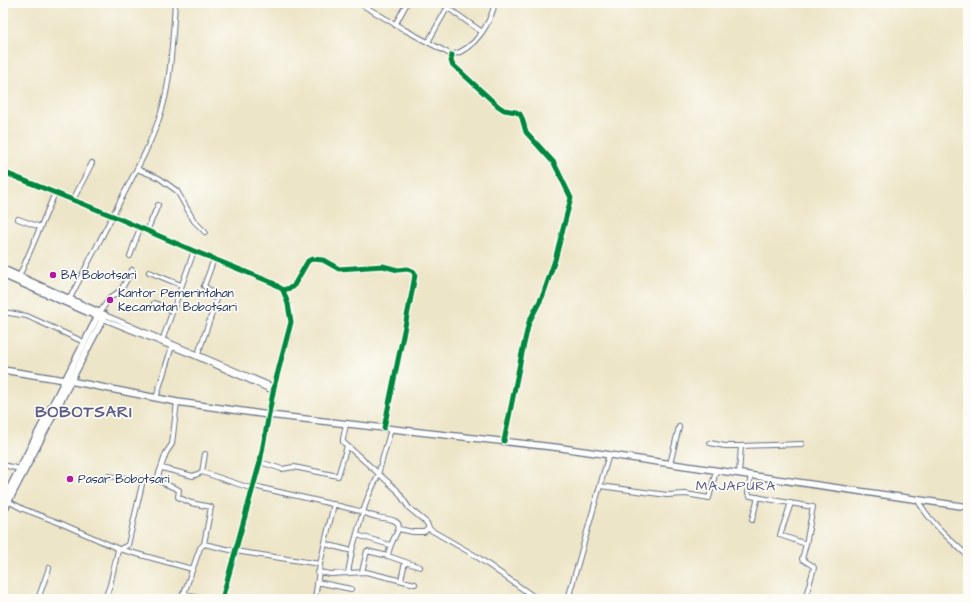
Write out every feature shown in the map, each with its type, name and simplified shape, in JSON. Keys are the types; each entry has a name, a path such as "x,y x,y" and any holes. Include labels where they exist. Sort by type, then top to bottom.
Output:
{"main road":[{"path":"3,269 18,279"},
{"path":"3,275 18,279 101,315"},
{"path":"3,512 5,500 20,469 84,342 101,315"},
{"path":"5,500 71,382 101,315"},
{"path":"3,370 65,380 177,402 269,415 609,454 968,507"}],"street":[{"path":"68,301 113,216 155,131 166,92 171,63 175,3"},
{"path":"359,3 452,55 461,52 471,45 482,32 491,19 495,3"},
{"path":"396,25 407,3"},
{"path":"441,3 482,32"},
{"path":"428,42 450,3"},
{"path":"452,55 452,64 498,106 504,110 520,114 526,132 554,163 571,198 555,260 543,295 529,322 504,442"},
{"path":"72,200 92,163"},
{"path":"137,169 159,178 177,191 191,218 205,232"},
{"path":"3,172 273,283 283,290 288,304 291,322 273,389 260,462 222,599"},
{"path":"18,279 55,193"},
{"path":"147,230 158,205"},
{"path":"18,219 40,227"},
{"path":"130,256 140,228"},
{"path":"162,341 194,251"},
{"path":"198,354 218,296 204,286 214,259"},
{"path":"283,290 293,287 308,262 312,259 323,260 339,269 383,266 398,270 407,269 413,271 415,275 412,292 384,428"},
{"path":"132,270 121,290 109,299 101,315 162,341 198,354 273,389"},
{"path":"149,272 181,285"},
{"path":"154,303 172,311"},
{"path":"3,312 27,316 84,342"},
{"path":"162,341 273,389"},
{"path":"156,398 172,346"},
{"path":"156,480 162,468 166,453 172,442 177,402"},
{"path":"346,424 343,440 347,446 397,490 409,508 427,523 428,528 476,556 537,599"},
{"path":"670,464 679,427"},
{"path":"348,573 352,551 363,512 378,473 391,429"},
{"path":"710,443 725,446 802,444"},
{"path":"260,462 282,469 294,467 338,476 347,446"},
{"path":"739,474 741,446"},
{"path":"202,472 204,454"},
{"path":"568,599 609,454"},
{"path":"3,465 20,469"},
{"path":"162,468 193,476 202,472 253,487 334,504 378,518 387,518 399,525 390,545 388,556"},
{"path":"600,486 666,495 686,494 709,498 716,471"},
{"path":"751,475 748,493 750,496 813,507 802,559 814,568 807,592 803,599"},
{"path":"107,476 156,480 179,490 178,497 180,498 191,503 211,507 204,544 200,548 182,599"},
{"path":"119,549 127,547 128,545 143,480"},
{"path":"752,520 758,497"},
{"path":"917,499 938,528 968,556"},
{"path":"5,500 119,549 192,570"},
{"path":"791,503 780,535 806,544"},
{"path":"315,599 318,572 334,504"},
{"path":"398,529 413,532 424,532 428,528"},
{"path":"357,535 390,545"},
{"path":"204,544 235,551 320,564"},
{"path":"324,544 352,551"},
{"path":"105,599 119,549"},
{"path":"362,572 368,551 420,567"},
{"path":"401,580 405,562"},
{"path":"38,599 49,568"},
{"path":"318,572 331,574 362,572 415,584"},
{"path":"317,582 351,589"},
{"path":"183,593 201,599"}],"cycle path":[{"path":"452,55 452,64 498,106 504,110 520,114 526,132 554,163 571,198 555,260 543,295 529,322 504,441"},
{"path":"3,172 273,283 283,290 288,304 291,322 274,387 260,462 222,599"},
{"path":"283,290 293,287 308,261 312,259 323,260 339,269 383,266 398,270 407,269 413,271 415,275 412,292 384,428"}],"place":[{"name":"BA Bobotsari","path":"53,275"},
{"name":"Kantor Pemerintahan Kecamatan Bobotsari","path":"110,300"},
{"name":"Pasar Bobotsari","path":"70,479"}],"district":[{"name":"BOBOTSARI","path":"84,411"},
{"name":"MAJAPURA","path":"736,485"}]}
